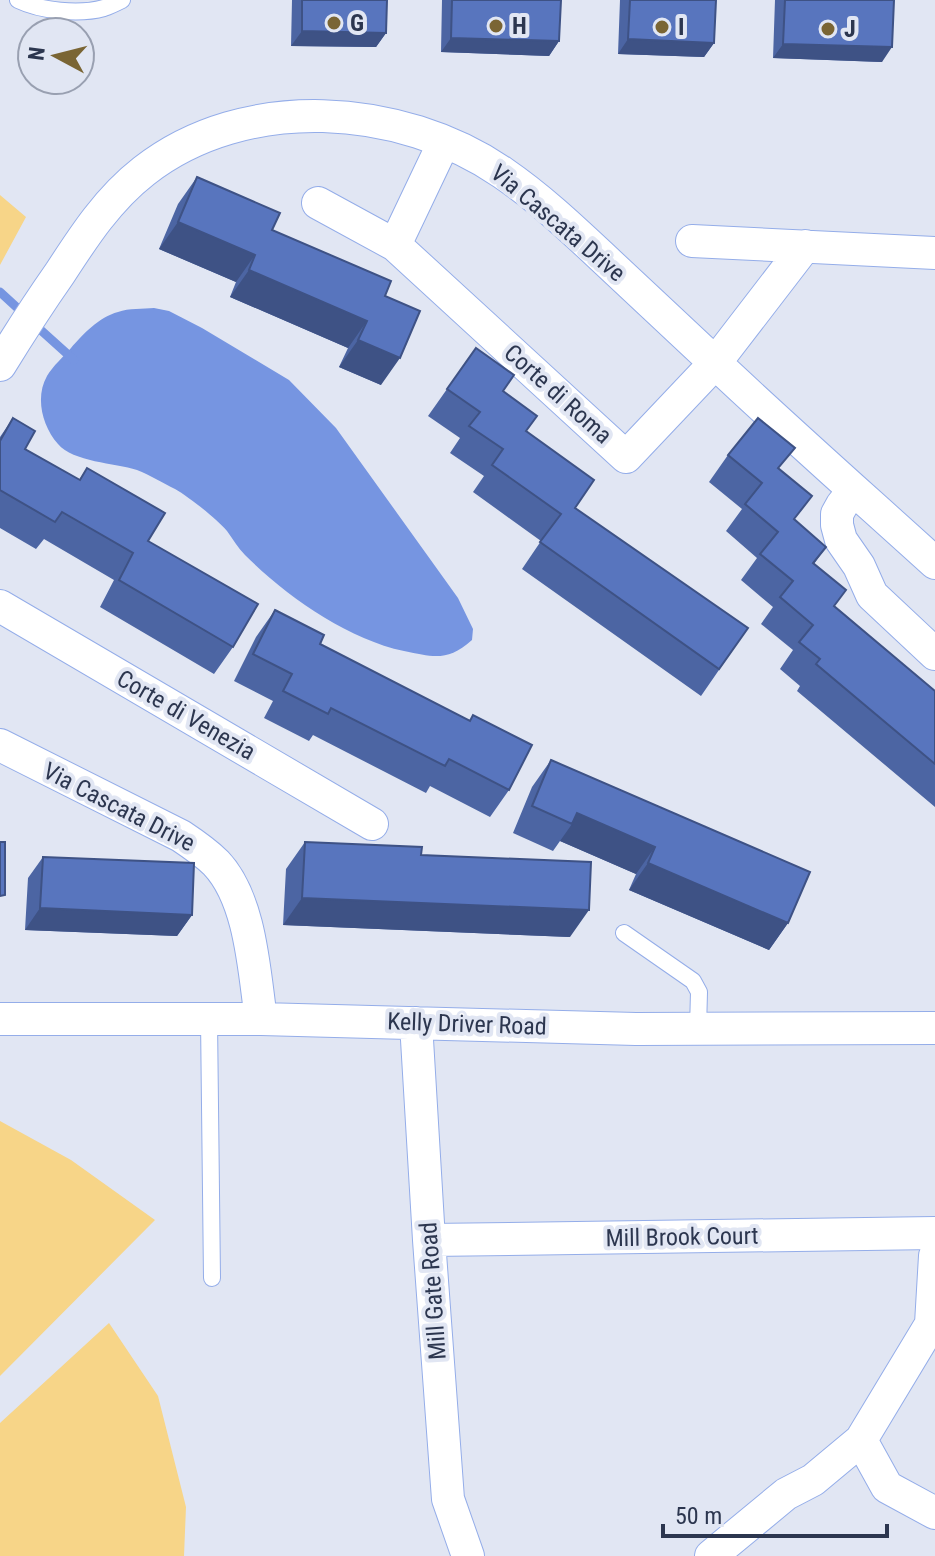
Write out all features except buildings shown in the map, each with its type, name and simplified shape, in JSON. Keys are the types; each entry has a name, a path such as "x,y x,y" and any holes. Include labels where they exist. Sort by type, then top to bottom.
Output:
{"street":[{"name":"Via Cascata Drive","path":"0,365 94,221 146,169 218,131 275,117 320,115 361,119 444,142 476,156 532,195 935,563"},
{"path":"395,245 444,142"},
{"name":"Corte di Roma","path":"318,203 395,245 626,457 715,363"},
{"path":"692,241 935,253"},
{"path":"715,363 805,246"},
{"path":"854,490 837,514 841,540 859,566 872,595 935,654"},
{"name":"Corte di Venezia","path":"0,606 372,824"},
{"name":"Via Cascata Drive","path":"0,745 181,836 218,865 234,888 243,914 261,1019"},
{"name":"Kelly Driver Road","path":"0,1019 261,1019 636,1029 935,1028"},
{"name":"Mill Gate Road","path":"416,1023 448,1499 468,1556"},
{"name":"Mill Brook Court","path":"429,1240 935,1233"},
{"path":"711,1556 786,1494 813,1480 861,1440 931,1324 935,1256"},
{"path":"861,1440 887,1487 935,1513"}],"lane":[{"path":"18,0 31,6 65,11 102,9 122,0"},
{"path":"624,933 693,981 699,992 698,1029"},
{"path":"209,1019 212,1278"}],"shaded area":[{"path":"0,195 26,217 0,265"},
{"path":"0,1121 71,1160 155,1220 0,1376"},
{"path":"109,1323 158,1396 186,1507 184,1556 0,1556 0,1423"}],"water":[{"path":"154,308 169,311 202,328 289,380 336,428 458,598 473,629 472,640 455,652 432,656 404,651 361,637 318,614 279,586 245,555 217,520 181,493 137,470 74,455 58,444 48,429 42,411 41,393 49,372 86,332 104,318 127,310"}],"waterway":[{"path":"0,292 24,314"},
{"path":"34,324 74,360"}],"place":[{"name":"G","path":"334,23"},
{"name":"H","path":"496,26"},
{"name":"I","path":"662,27"},
{"name":"J","path":"828,29"}]}
